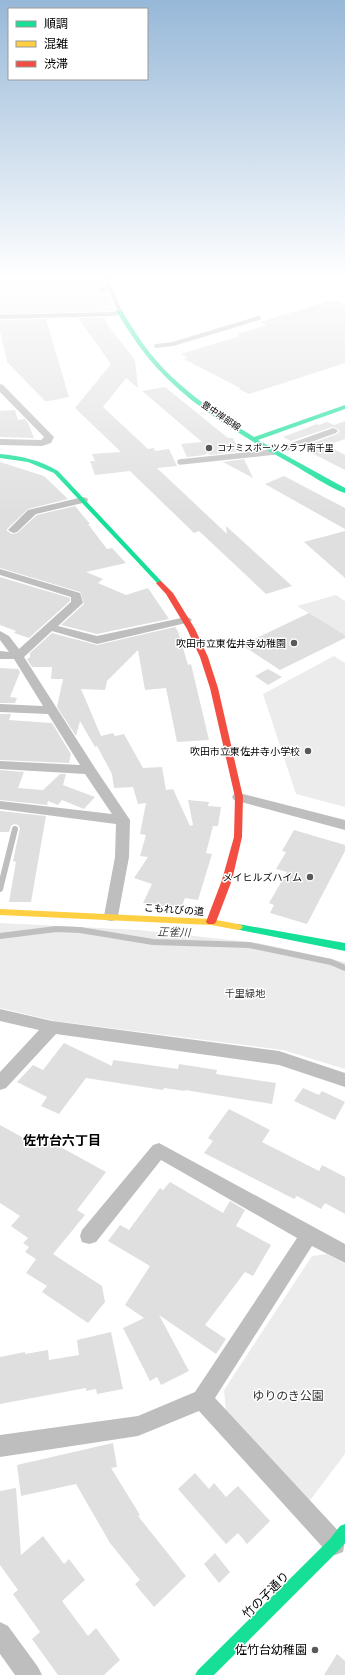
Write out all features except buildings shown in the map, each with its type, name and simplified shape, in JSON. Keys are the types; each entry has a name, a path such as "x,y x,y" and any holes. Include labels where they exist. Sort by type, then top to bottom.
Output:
{"street":[{"name":"豊中岸部線","path":"151,356 167,375 212,412 274,452 345,491"},
{"path":"0,387 49,437 48,441 42,443 0,442"},
{"path":"254,438 343,410"},
{"path":"258,429 280,444 345,480"},
{"path":"280,444 334,431"},
{"path":"0,456 20,457 37,461 56,472 153,574 169,594 186,620 204,657 214,688 239,797 238,837 227,880 211,922"},
{"path":"13,530 20,518 32,512 83,500"},
{"path":"0,572 76,595 77,603 18,656 0,655"},
{"path":"49,627 97,640 186,620"},
{"path":"0,634 5,638 18,656 88,770 123,820 122,857 111,916"},
{"path":"0,708 51,710"},
{"path":"0,765 88,770"},
{"path":"239,797 345,825"},
{"path":"0,805 123,820"},
{"name":"こもれびの道","path":"0,912 111,916 211,922 304,938 345,948"},
{"path":"0,1015 52,1027 278,1058 345,1080"},
{"path":"0,1083 52,1027"},
{"path":"89,1236 159,1150 345,1254"},
{"path":"0,1446 138,1426 202,1399 309,1235"},
{"path":"202,1399 340,1537"},
{"name":"竹の子通り","path":"203,1675 340,1537"},
{"path":"0,1634 30,1675"}],"lane":[{"path":"180,462 274,452"},
{"path":"0,889 15,829"}],"green space":[{"path":"336,595 345,601 345,635 297,606"},
{"path":"334,656 345,663 345,807 296,794 263,694"},
{"name":"千里緑地","path":"0,923 139,930 258,943 345,962 345,1069 283,1050 55,1021 0,1008"},
{"name":"ゆりのき公園","path":"327,1254 345,1264 345,1454 308,1503 226,1412 224,1390 312,1256"}],"waterway":[{"name":"正雀川","path":"0,936 56,929 80,930 153,942 249,945 331,962 345,968"}],"traffic: fast":[{"path":"149,356 167,375 207,409 252,439 345,491"},
{"path":"254,439 345,407"},
{"path":"0,456 30,460 56,472 160,583"},
{"path":"238,927 345,947"},
{"path":"203,1675 335,1544 345,1531"}],"traffic: slow":[{"path":"0,912 211,922 238,927"}],"traffic: jam":[{"path":"160,583 169,593 191,629 204,657 214,688 239,797 238,837 227,880 211,922"}],"place":[{"name":"コナミスポーツクラブ南千里","path":"209,448"},
{"name":"吹田市立東佐井寺幼稚園","path":"294,643"},
{"name":"吹田市立東佐井寺小学校","path":"308,751"},
{"name":"メイヒルズハイム","path":"310,877"},
{"name":"佐竹台幼稚園","path":"315,1650"}],"district":[{"name":"佐竹台六丁目","path":"62,1140"}]}
